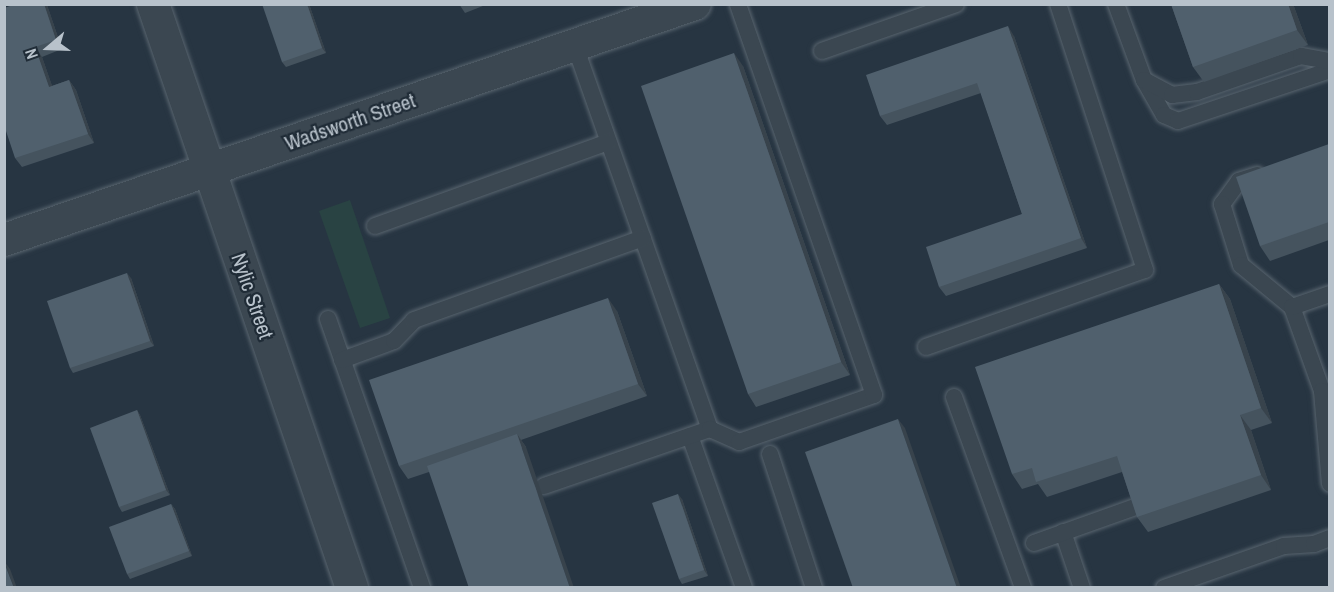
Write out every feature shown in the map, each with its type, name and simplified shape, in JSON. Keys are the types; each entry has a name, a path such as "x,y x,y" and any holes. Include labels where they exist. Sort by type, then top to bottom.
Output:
{"street":[{"name":"Nylic Street","path":"153,4 352,588"},
{"name":"Wadsworth Street","path":"4,240 695,4"}],"lane":[{"path":"544,486 710,429 739,442 874,395 738,4"},
{"path":"822,51 956,4"},
{"path":"926,347 1145,270 1058,4"},
{"path":"1116,4 1143,80 1164,115 1178,121 1329,70"},
{"path":"575,46 710,429"},
{"path":"1143,80 1172,95 1197,92 1300,56 1329,61"},
{"path":"375,226 608,142"},
{"path":"1273,170 1239,181 1222,204 1241,264 1292,307 1326,390 1329,484"},
{"path":"342,360 394,341 414,320 643,238"},
{"path":"1292,307 1329,294"},
{"path":"328,318 422,588"},
{"path":"954,397 1023,588"},
{"path":"690,436 744,588"},
{"path":"770,454 814,588"},
{"path":"1034,543 1138,506"},
{"path":"1063,532 1082,588"},
{"path":"1164,588 1284,546 1314,544 1329,538"}],"green space":[{"path":"350,200 390,318 360,328 319,211"}],"building":[{"path":"16,4 44,4 56,40 35,47 49,87 69,80 88,134 15,158 4,125 4,8"},
{"path":"262,4 307,4 322,48 282,62"},
{"path":"1171,4 1288,4 1297,30 1193,67"},
{"path":"1008,26 1081,238 939,287 926,247 1022,214 977,83 880,116 866,75"},
{"path":"734,53 841,362 748,394 641,86"},
{"path":"1329,144 1329,222 1260,246 1236,177"},
{"path":"127,273 150,341 70,368 47,301"},
{"path":"1219,284 1261,408 1240,415 1261,475 1137,517 1117,456 1036,482 1032,468 1012,474 975,367"},
{"path":"608,298 638,384 399,466 369,380"},
{"path":"137,410 166,490 119,507 90,428"},
{"path":"898,419 957,588 853,588 805,452"},
{"path":"517,434 570,588 469,588 427,466"},
{"path":"678,494 704,570 679,579 652,503"},
{"path":"171,504 189,551 127,574 109,527"},
{"path":"4,562 14,588 4,588"}]}
